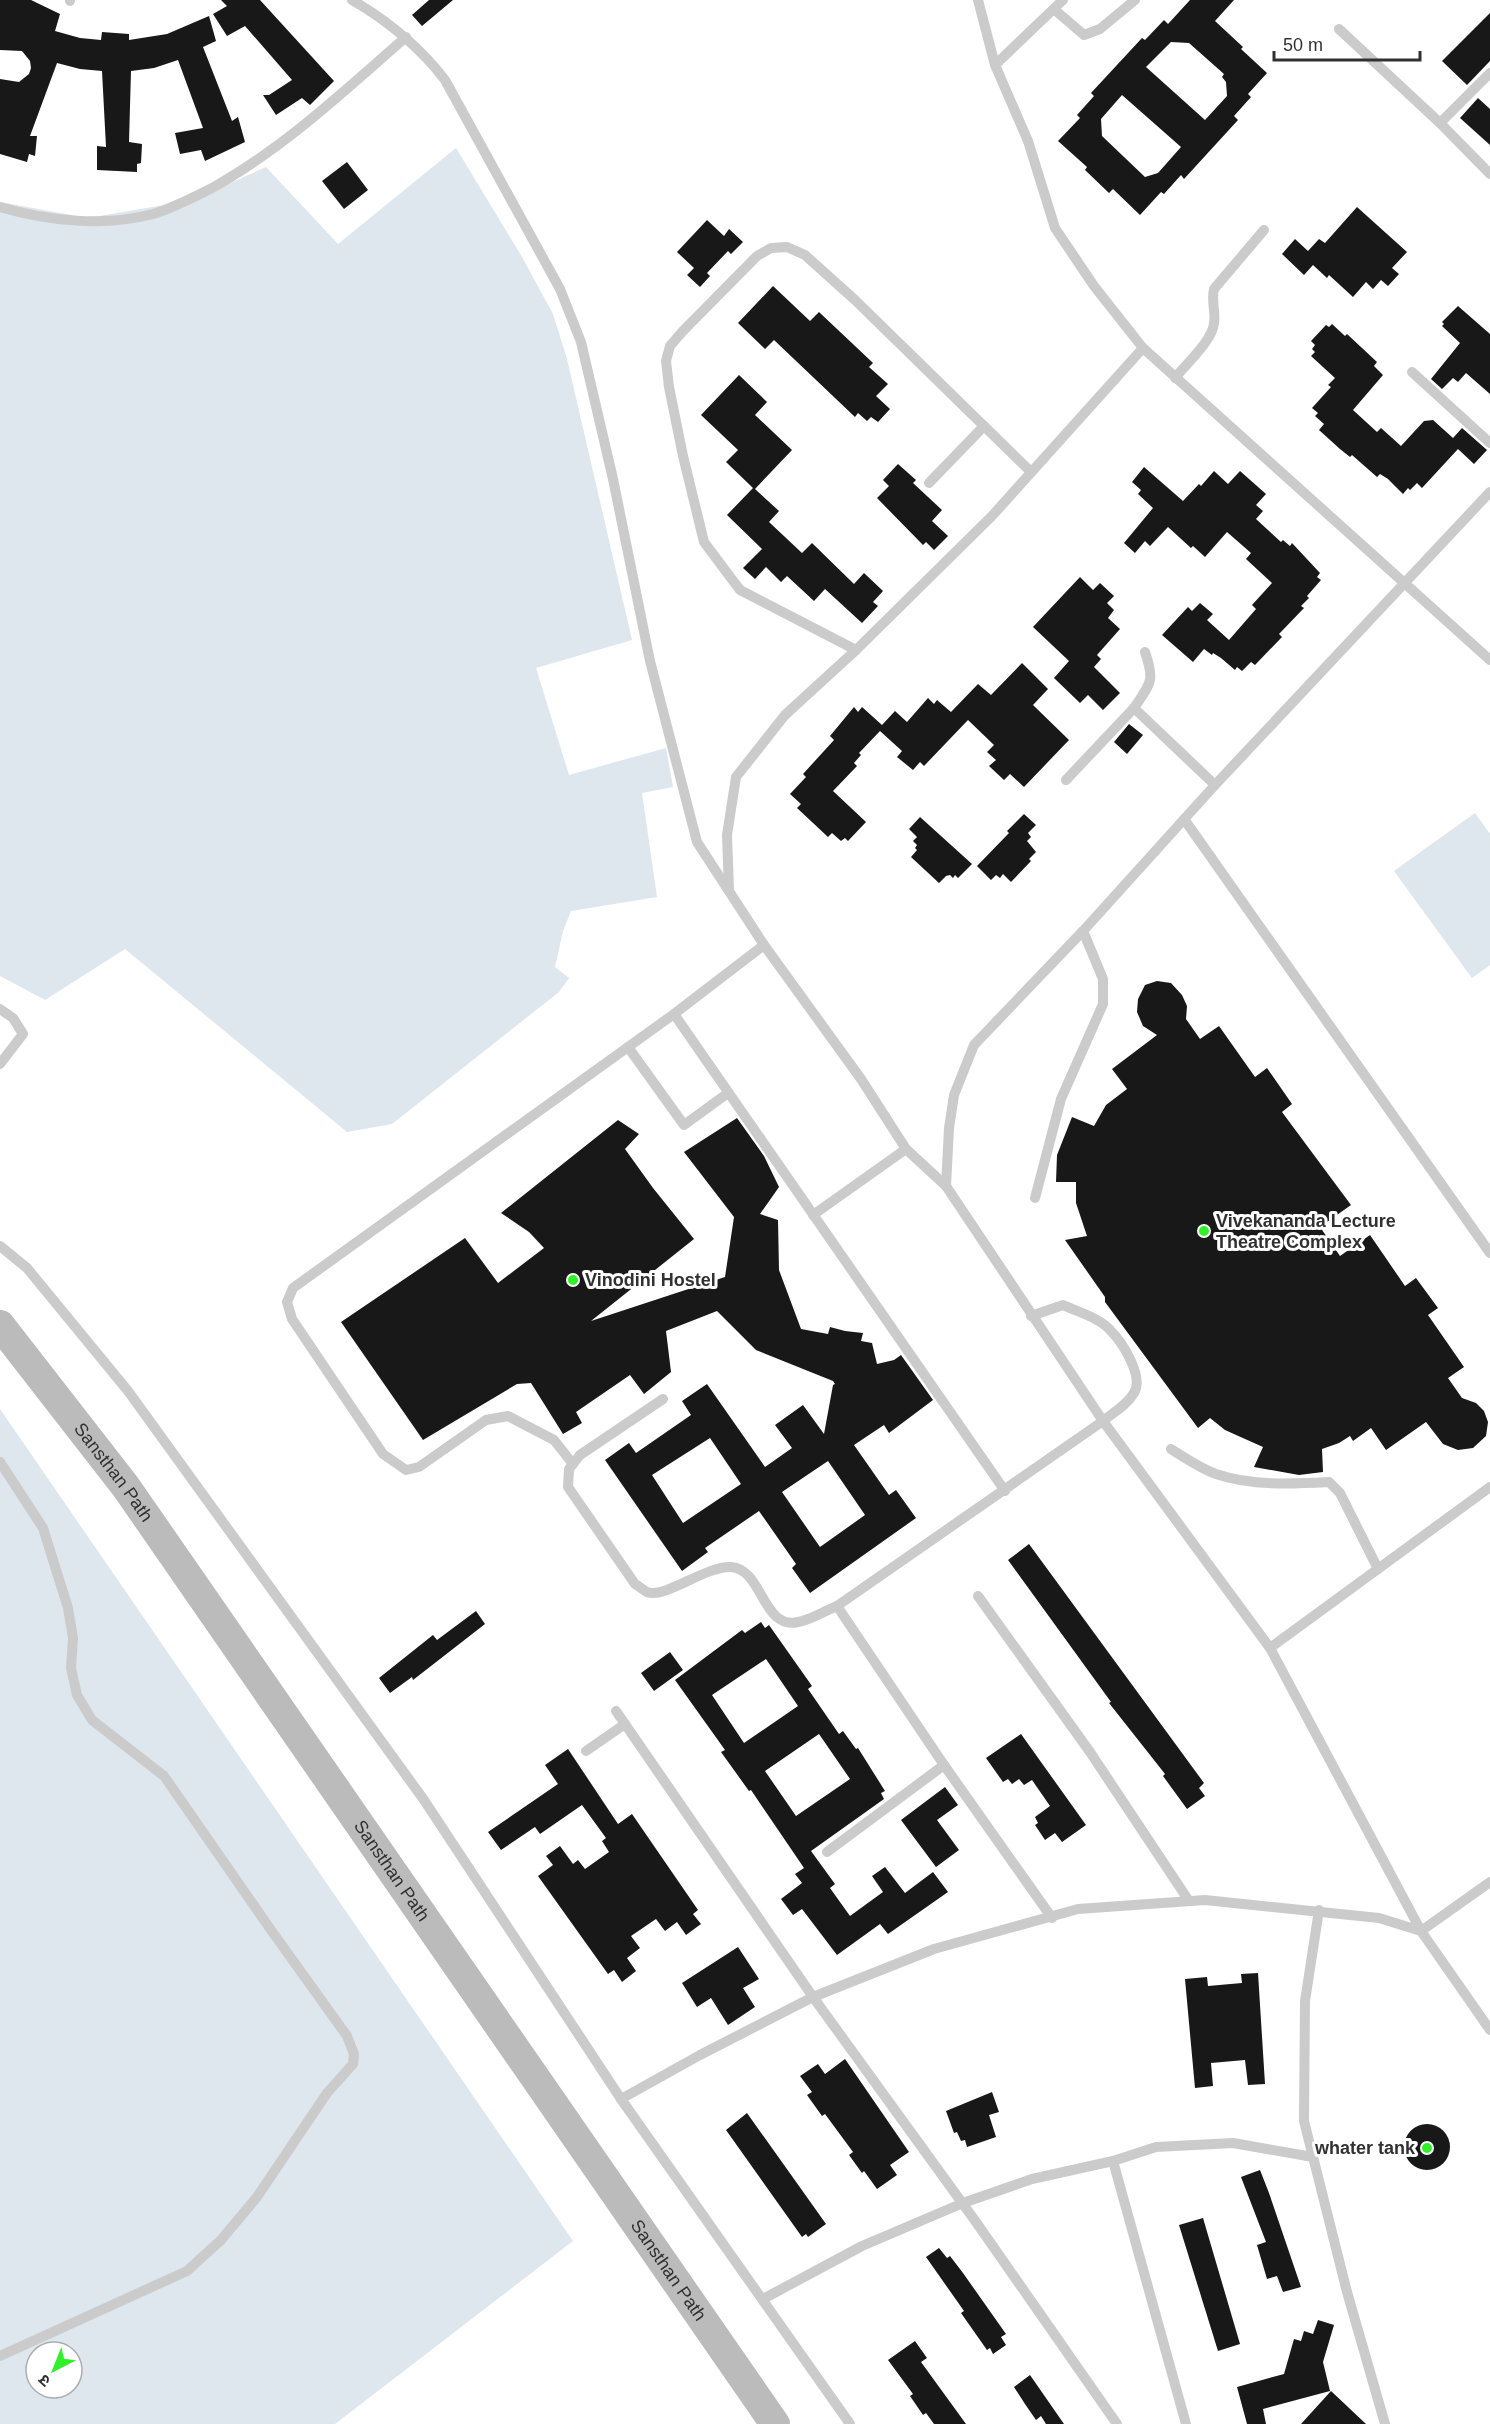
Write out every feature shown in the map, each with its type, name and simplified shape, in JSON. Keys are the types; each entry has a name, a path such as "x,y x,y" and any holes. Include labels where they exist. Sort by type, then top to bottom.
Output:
{"street":[{"name":"Sansthan Path","path":"0,1325 126,1487 775,2424"}],"lane":[{"path":"351,0 377,15 429,58 459,102 560,289 577,332 606,444 650,661 697,842 764,945 861,1079 906,1149 946,1186 1103,1421 1270,1647 1421,1931 1490,2030"},
{"path":"978,0 995,65 1028,141 1055,228 1094,286 1143,348 1406,582 1490,660"},
{"path":"995,65 1063,0"},
{"path":"1055,10 1084,35 1100,29 1135,0"},
{"path":"1339,29 1440,123 1490,174"},
{"path":"0,207 45,216 110,221 154,213 197,196 244,170 296,132 406,37"},
{"path":"1440,123 1490,73"},
{"path":"1175,378 1213,331 1214,289 1264,230"},
{"path":"856,650 740,590 704,542 669,387 666,361 670,346 757,256 771,248 787,247 805,255 855,300 1031,472"},
{"path":"729,890 727,835 736,777 785,715 856,650 992,516 1143,348"},
{"path":"1412,372 1490,443"},
{"path":"929,483 984,426"},
{"path":"946,1186 949,1128 954,1095 974,1045 1083,931 1215,785 1490,492"},
{"path":"1066,780 1134,708 1151,683 1150,668 1145,652"},
{"path":"1134,708 1215,785"},
{"path":"1184,819 1490,1253"},
{"path":"1035,1198 1061,1099 1102,1004 1103,979 1083,931"},
{"path":"573,1464 554,1440 508,1416 486,1420 419,1467 406,1470 395,1464 383,1454 291,1318 287,1302 293,1288 674,1014 764,945"},
{"path":"0,1009 13,1018 23,1034 0,1064"},
{"path":"674,1014 1005,1491"},
{"path":"628,1047 684,1125 728,1093"},
{"path":"813,1215 906,1149"},
{"path":"0,1246 27,1268 142,1410 424,1800 621,2099 850,2424"},
{"path":"663,1399 580,1455 569,1469 568,1486 635,1584 648,1592 659,1593 715,1568 734,1567 752,1580 774,1617 786,1623 798,1622 837,1606 1103,1421 1125,1405 1136,1391 1137,1373 1111,1330 1063,1305 1031,1316"},
{"path":"1171,1449 1214,1473 1234,1479 1252,1482 1329,1482 1340,1493 1378,1569"},
{"path":"0,1462 44,1528 68,1608 73,1638 71,1668 77,1695 92,1720 164,1776 347,2036 354,2054 353,2064 327,2094 257,2197 221,2240 187,2271 0,2356"},
{"path":"1270,1647 1490,1487"},
{"path":"978,1596 1090,1752 1189,1901"},
{"path":"837,1606 944,1765 1052,1918"},
{"path":"616,1711 813,1997 963,2203 1117,2424"},
{"path":"586,1751 625,1724"},
{"path":"827,1852 944,1765"},
{"path":"1421,1931 1490,1882"},
{"path":"621,2099 813,1997 934,1949 1078,1909 1205,1900 1379,1918 1421,1931"},
{"path":"1319,1910 1305,2001 1304,2121 1347,2292 1385,2424"},
{"path":"763,2299 862,2246 963,2203 1032,2179 1113,2161 1156,2147 1233,2142 1313,2157"},
{"path":"1113,2161 1186,2424"}],"shaded area":[{"path":"456,148 522,257 553,314 567,359 632,640 536,668 569,775 666,748 673,787 642,793 657,897 571,911 563,931 555,967 569,978 559,992 392,1124 347,1132 125,949 45,1000 0,976 0,202 88,218 193,200 266,167 338,244"},
{"path":"1475,813 1490,834 1490,965 1472,978 1394,871"},
{"path":"0,1409 573,2241 335,2424 0,2424"}],"building":[{"path":"0,0 31,0 60,14 55,31 80,38 101,40 102,32 129,34 129,40 167,34 209,16 216,41 203,47 232,121 238,117 245,142 205,161 201,150 180,154 175,133 203,128 178,60 154,68 131,71 129,142 142,144 141,163 137,164 137,172 97,170 97,146 106,147 102,71 80,69 57,63 30,136 37,136 35,156 29,154 27,162 0,154 0,79 19,82 29,74 31,68 30,61 22,51 0,50"},
{"path":"221,0 260,0 334,81 310,105 302,98 276,115 263,95 269,95 292,80 245,26 227,36 213,14 227,6"},
{"path":"429,0 453,0 422,26 412,15"},
{"path":"1190,0 1234,0 1215,21 1267,73 1248,94 1251,97 1234,116 1238,120 1184,179 1181,175 1140,215 1113,189 1109,193 1085,170 1087,167 1058,141 1080,118 1077,115 1094,96 1091,93 1142,38 1145,40 1164,20 1168,24","holes":["1171,42 1189,43 1224,74 1222,77 1226,82 1227,96 1205,120 1146,67","1122,95 1181,147 1158,173 1145,177 1102,136 1101,119"]},
{"path":"1490,13 1490,61 1467,85 1442,61"},
{"path":"1478,98 1490,109 1490,145 1460,118"},
{"path":"347,162 368,190 344,209 322,181"},
{"path":"1357,207 1407,252 1392,268 1399,274 1388,286 1381,280 1373,289 1366,282 1353,297 1329,275 1327,278 1313,265 1304,275 1282,254 1295,239 1308,251 1319,239 1325,243"},
{"path":"707,220 724,236 729,229 743,242 731,254 728,251 707,273 710,276 700,287 687,275 694,268 677,252"},
{"path":"773,286 810,321 819,312 873,363 869,367 888,384 876,396 890,409 878,422 871,417 867,421 858,413 855,417 774,340 765,349 738,323"},
{"path":"1458,306 1490,334 1490,394 1466,373 1458,382 1453,378 1442,389 1431,379 1460,343 1442,326 1444,324 1442,322"},
{"path":"1332,324 1345,336 1347,334 1377,362 1374,366 1383,375 1353,410 1377,432 1381,428 1401,446 1424,421 1433,420 1453,438 1462,428 1487,450 1474,464 1458,449 1422,488 1417,483 1403,494 1388,479 1380,474 1377,477 1352,455 1350,457 1340,449 1319,430 1324,424 1315,416 1318,413 1312,408 1331,387 1328,385 1335,378 1311,356 1315,352 1312,349 1315,345 1311,341 1326,325 1329,327"},
{"path":"739,375 767,402 755,415 792,450 755,489 779,511 769,522 802,553 812,543 854,584 864,573 883,591 873,602 878,606 862,623 825,589 814,601 787,576 781,582 766,567 755,579 743,568 762,549 727,515 753,488 726,462 738,450 701,415"},
{"path":"898,464 916,480 913,483 942,510 932,521 948,536 934,550 926,542 923,545 877,498 889,486 883,480"},
{"path":"1144,467 1183,501 1214,471 1228,484 1240,471 1266,494 1256,505 1263,511 1256,519 1281,542 1283,540 1290,546 1292,543 1320,573 1317,577 1321,580 1307,596 1309,598 1301,606 1304,608 1279,634 1282,637 1255,665 1251,662 1242,671 1237,667 1235,670 1221,658 1204,649 1193,662 1162,635 1188,607 1192,611 1200,603 1213,614 1207,620 1229,640 1256,609 1252,605 1272,583 1246,559 1251,553 1227,532 1205,557 1193,546 1191,548 1168,527 1150,546 1145,541 1135,553 1124,543 1153,508 1138,494 1141,490 1132,482"},
{"path":"1080,577 1093,590 1100,583 1114,596 1107,603 1114,610 1108,618 1120,629 1097,655 1101,659 1094,667 1120,693 1103,710 1088,695 1080,703 1054,678 1069,661 1033,627"},
{"path":"1022,663 1048,689 1033,705 1069,740 1024,787 1010,774 1004,780 989,766 996,760 987,752 994,745 968,720 924,766 920,762 913,770 897,757 902,751 880,731 859,753 861,755 854,763 857,766 833,791 866,822 848,841 845,838 841,841 832,833 828,837 797,808 801,804 790,794 806,777 803,774 834,740 830,736 854,707 858,712 862,707 882,725 895,711 907,722 928,698 934,704 937,700 951,712 978,684 991,695"},
{"path":"1129,724 1143,735 1127,754 1114,742"},
{"path":"1024,814 1036,825 1028,833 1031,837 1027,841 1036,852 1029,859 1031,861 1011,882 1003,874 1000,878 996,875 991,880 977,866"},
{"path":"920,817 972,864 958,878 955,875 953,878 950,875 946,876 939,883 911,857 917,850 915,848 917,845 913,841 917,837 909,829"},
{"name":"Vivekananda Lecture Theatre Complex","path":"1157,981 1171,983 1182,995 1187,1006 1186,1019 1200,1039 1219,1026 1255,1077 1267,1068 1292,1104 1282,1112 1351,1205 1320,1227 1340,1256 1370,1235 1405,1286 1416,1278 1438,1308 1428,1315 1464,1367 1448,1378 1462,1398 1476,1403 1484,1411 1488,1422 1486,1436 1473,1448 1458,1450 1443,1444 1426,1422 1386,1450 1371,1428 1353,1441 1350,1436 1322,1449 1323,1472 1299,1475 1254,1467 1263,1447 1225,1430 1210,1418 1198,1428 1105,1302 1105,1297 1065,1240 1087,1236 1076,1203 1076,1182 1056,1182 1057,1155 1072,1117 1094,1126 1106,1105 1127,1089 1112,1069 1157,1035 1143,1026 1137,1012 1138,999 1145,985"},
{"name":"Vinodini Hostel","path":"737,1118 764,1156 779,1187 760,1214 778,1220 779,1270 801,1329 828,1334 830,1327 863,1333 861,1341 872,1343 877,1364 894,1360 901,1355 933,1400 889,1433 884,1425 854,1445 889,1495 896,1490 916,1518 810,1593 792,1568 796,1564 759,1511 705,1548 708,1552 682,1571 605,1460 629,1443 636,1453 691,1415 682,1401 707,1384 765,1467 792,1448 775,1425 803,1405 824,1434 835,1384 833,1381 756,1350 717,1311 666,1331 671,1372 644,1394 630,1375 576,1412 582,1423 563,1434 531,1383 517,1384 423,1440 341,1322 465,1238 498,1283 544,1248 529,1232 501,1213 618,1120 639,1134 625,1149 694,1239 591,1321 725,1277 734,1217 684,1152","holes":["710,1438 741,1484 683,1523 652,1475","828,1461 865,1515 820,1547 782,1492"]},
{"path":"1029,1544 1204,1783 1199,1788 1205,1796 1187,1809 1163,1776 1165,1774 1109,1703 1111,1702 1008,1560"},
{"path":"476,1611 485,1624 413,1680 412,1677 390,1693 379,1678 433,1635 437,1640"},
{"path":"761,1622 765,1628 769,1625 812,1686 808,1689 839,1734 843,1731 856,1749 858,1748 885,1791 881,1793 884,1799 811,1851 835,1884 830,1888 850,1916 883,1892 872,1876 885,1867 905,1893 933,1872 948,1892 888,1934 880,1924 837,1955 802,1909 793,1915 781,1899 802,1883 795,1874 804,1868 751,1790 749,1791 721,1752 725,1750 675,1680 742,1630 745,1633","holes":["766,1659 798,1706 744,1743 712,1695","819,1734 850,1779 796,1816 765,1771"]},
{"path":"670,1652 683,1670 654,1691 641,1673"},
{"path":"1021,1734 1086,1825 1062,1842 1055,1833 1045,1840 1035,1825 1038,1823 1035,1817 1050,1806 1032,1780 1024,1785 1019,1779 1012,1784 1008,1779 1003,1782 986,1758"},
{"path":"568,1749 618,1824 632,1814 698,1910 693,1914 701,1924 686,1935 677,1922 665,1931 656,1919 631,1936 640,1948 627,1958 636,1971 622,1982 614,1970 608,1974 538,1876 553,1865 546,1856 560,1846 573,1864 578,1860 585,1869 609,1852 602,1841 606,1838 582,1805 540,1834 535,1827 501,1850 488,1832 558,1784 545,1765"},
{"path":"945,1787 958,1805 937,1820 959,1850 936,1867 901,1820"},
{"path":"738,1947 759,1979 743,1988 755,2007 728,2025 711,1998 697,2007 682,1983"},
{"path":"1258,1973 1265,2084 1248,2085 1245,2060 1211,2063 1213,2086 1195,2088 1185,1979 1207,1977 1208,1986 1242,1983 1241,1974"},
{"path":"845,2059 909,2152 890,2165 897,2175 877,2189 849,2155 853,2152 825,2114 822,2116 807,2095 812,2092 800,2076 818,2064 825,2074"},
{"path":"992,2092 999,2112 989,2115 996,2137 967,2147 965,2140 961,2141 957,2132 954,2133 946,2111"},
{"path":"747,2113 826,2224 808,2237 806,2234 802,2237 726,2130"},
{"name":"whater tank","path":"1427,2124 1443,2131 1450,2147 1443,2163 1427,2170 1411,2163 1404,2147 1411,2131"},
{"path":"1260,2170 1301,2287 1283,2292 1277,2276 1267,2279 1257,2245 1266,2242 1241,2177"},
{"path":"1203,2218 1240,2344 1218,2351 1179,2225"},
{"path":"939,2248 947,2258 950,2256 1006,2334 1001,2337 1006,2345 993,2354 990,2348 987,2350 961,2313 964,2311 926,2257"},
{"path":"1318,2320 1334,2325 1323,2362 1330,2391 1263,2409 1266,2424 1247,2424 1237,2387 1284,2374 1294,2339 1301,2341 1304,2331 1313,2334"},
{"path":"915,2341 927,2358 921,2362 966,2424 934,2424 926,2413 923,2415 910,2396 913,2394 888,2360"},
{"path":"1030,2375 1064,2424 1046,2424 1041,2416 1036,2420 1014,2387"},
{"path":"1331,2391 1366,2424 1301,2424"}],"place":[{"name":"Vivekananda Lecture Theatre Complex","path":"1204,1231"},
{"name":"Vinodini Hostel","path":"573,1280"},
{"name":"whater tank","path":"1427,2148"}]}
